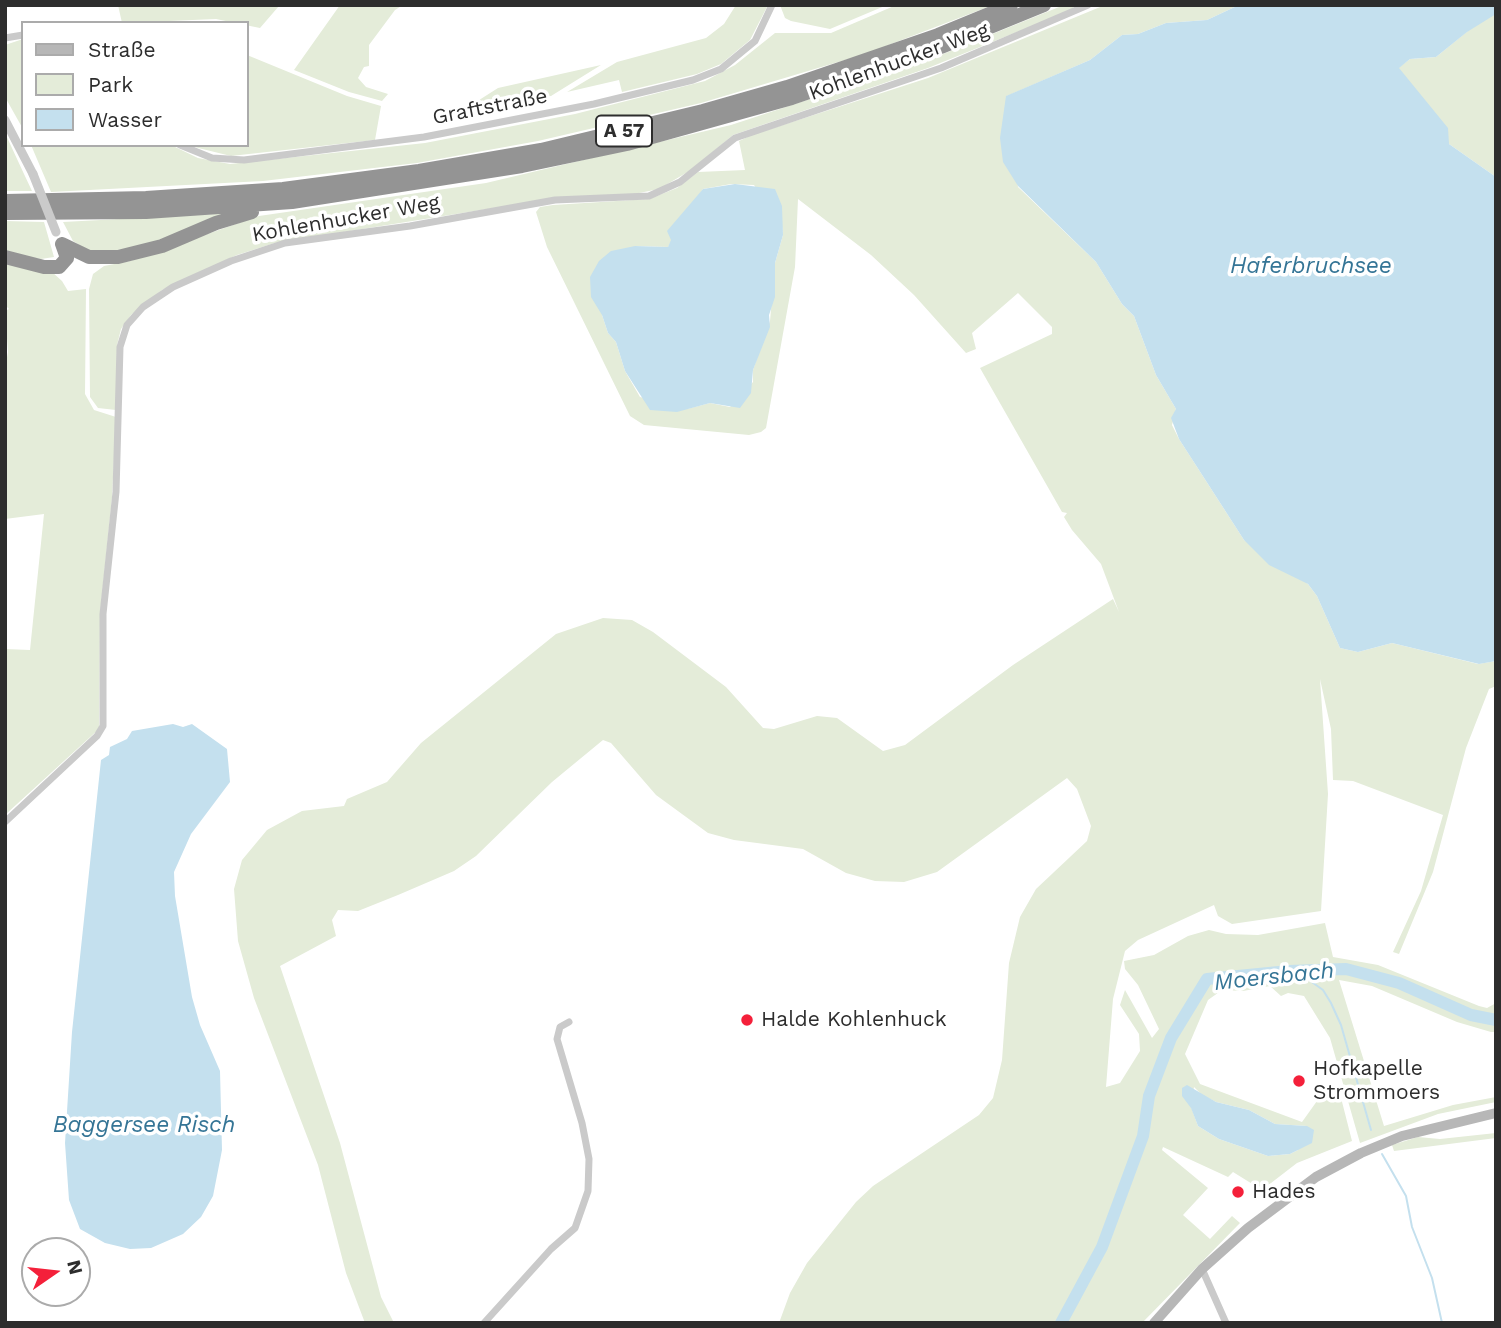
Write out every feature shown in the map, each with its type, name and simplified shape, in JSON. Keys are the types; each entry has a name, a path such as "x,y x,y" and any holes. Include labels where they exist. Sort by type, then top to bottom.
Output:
{"highway":[{"name":"A 57","path":"5,201 146,198 283,189 419,171 541,149 703,111 787,87 916,43 1011,5"},
{"name":"A 57","path":"5,213 146,212 321,198 501,170 708,123 876,71 1044,5"},
{"path":"59,238 89,257 118,257 162,246 236,215 321,198"},
{"path":"5,257 44,267 59,267 67,258 59,238"}],"main road":[{"path":"1154,1323 1202,1269 1276,1205 1361,1153 1420,1130 1496,1113"}],"street":[{"name":"Graftstraße","path":"184,147 200,155 224,160 270,157 424,137 594,104 693,80 721,69 755,41 772,5"},
{"name":"Kohlenhucker Weg","path":"5,822 97,736 103,726 103,614 116,492 120,347 130,320 151,301 231,261 285,243 410,226 555,200 649,196 680,182 735,138 940,68 1088,5"},
{"path":"5,120 33,174 59,238"},
{"path":"484,1323 551,1249 575,1228 587,1191 589,1159 582,1123 557,1039 560,1027 569,1022"},
{"path":"1202,1269 1226,1323"}],"green space":[{"path":"118,5 279,6 260,28 248,26 248,21 216,19 122,21"},
{"path":"340,5 403,5 395,10 369,45 369,66 364,67 358,78 366,87 388,94 382,101 349,92 294,70"},
{"path":"736,5 768,5 750,40 721,64 697,74 622,92 619,80 567,92 617,62 706,38 724,24"},
{"path":"780,5 887,5 830,29 791,21 785,18"},
{"path":"993,5 865,54 701,103 538,141 417,163 263,181 51,192 32,147 175,147 198,158 230,164 425,143 575,114 705,81 735,65 775,33 831,33 894,6"},
{"path":"1064,5 1072,5 1074,9 928,68 733,135 691,170 659,189 634,194 556,198 275,243 237,255 162,290 131,315 121,329 117,345 116,410 98,408 90,397 89,289 93,274 104,266 130,261 259,216 486,183 731,125 926,61"},
{"path":"1105,5 1239,5 1207,20 1166,23 1138,34 1122,35 1090,60 1007,96 1018,187 1096,262 1122,304 1134,316 1156,375 1176,409 1172,425 1179,439 1244,540 1308,584 1317,596 1340,648 1358,652 1392,643 1478,664 1496,661 1496,686 1489,689 1466,748 1433,872 1399,954 1393,952 1421,891 1443,815 1353,781 1333,780 1331,729 1320,679 1328,794 1321,911 1232,924 1218,916 1214,905 1138,940 1125,951 1113,999 1106,1087 1120,1083 1140,1051 1139,1034 1120,1005 1125,990 1152,1038 1159,1029 1138,985 1125,969 1124,961 1154,955 1188,936 1209,930 1226,934 1258,935 1325,923 1333,957 1378,965 1479,1006 1487,1008 1496,1003 1496,1032 1491,1032 1457,1022 1372,986 1339,980 1384,1126 1453,1105 1496,1097 1496,1102 1438,1114 1360,1143 1330,1038 1304,996 1288,993 1281,996 1270,986 1243,991 1222,990 1208,1000 1185,1054 1200,1084 1302,1122 1327,1087 1338,1086 1352,1141 1297,1163 1262,1190 1233,1172 1228,1177 1163,1147 1162,1150 1208,1188 1183,1215 1210,1239 1232,1216 1240,1223 1142,1323 779,1323 790,1293 807,1263 856,1202 873,1186 979,1115 993,1098 1002,1060 1009,963 1020,917 1036,889 1087,841 1091,826 1077,789 1067,778 937,872 904,882 875,881 846,873 803,849 734,840 708,833 656,795 611,743 603,740 552,782 476,856 454,871 358,911 338,910 332,920 336,936 280,966 340,1143 381,1297 394,1323 365,1323 346,1273 318,1165 254,998 238,941 234,889 242,860 267,830 302,811 344,806 347,799 387,782 421,743 556,634 603,618 632,620 653,632 726,687 763,728 774,729 817,716 837,718 883,751 905,745 1013,665 1113,599 1119,612 1101,564 1072,530 1064,517 1067,513 1062,512 980,368 1052,334 1052,327 1018,293 972,333 976,349 966,353 914,295 871,255 798,199 795,267 766,428 749,435 644,425 630,416 547,247 536,212 540,207 649,199 677,188 698,172 745,170 739,141 928,78","holes":["731,184 754,185 782,226 783,235 775,263 770,321 753,370 753,382 730,407 710,403 687,409 640,397 625,371 616,342 608,333 602,315 635,246 668,247 703,189","1194,1087 1202,1095 1216,1102 1249,1110 1275,1124 1307,1126 1298,1150 1290,1154 1268,1156 1219,1139 1198,1126 1191,1107"]},
{"path":"1496,8 1496,177 1449,144 1398,68 1410,59 1436,57"},
{"path":"21,40 21,125 5,97 5,45"},
{"path":"248,55 347,96 381,106 375,140 231,156 194,147 248,147"},
{"path":"601,65 551,96 493,107 476,102 498,88"},
{"path":"5,133 24,174 32,191 5,191"},
{"path":"232,213 141,248 91,252 73,241 63,222"},
{"path":"5,221 44,222 54,257 41,259 5,253"},
{"path":"5,263 52,272 68,291 86,289 85,394 94,410 116,417 112,498 100,614 99,729 5,815 5,649 30,650 44,514 5,519 5,368 8,352 5,311 9,309 5,305"},
{"path":"1496,1133 1496,1138 1394,1151 1392,1145 1418,1137 1440,1139"}],"water":[{"name":"Haferbruchsee","path":"1239,5 1496,5 1496,14 1467,32 1436,57 1410,59 1399,68 1448,128 1449,144 1496,177 1496,661 1479,664 1392,643 1358,652 1340,648 1317,596 1308,584 1269,565 1244,540 1179,439 1171,418 1176,409 1156,375 1134,316 1122,304 1096,262 1018,186 1003,162 1000,138 1006,96 1090,60 1122,35 1138,34 1166,23 1207,20"},
{"path":"735,184 775,189 782,206 783,235 775,263 775,297 769,315 770,327 753,370 751,393 740,408 710,403 677,412 650,410 625,371 616,342 608,333 602,315 591,297 590,277 599,261 611,251 635,246 668,247 671,240 667,231 703,189"},
{"name":"Baggersee Risch","path":"173,724 183,727 192,724 227,749 230,782 191,834 174,872 175,896 192,997 200,1025 220,1071 222,1150 213,1196 201,1217 183,1234 151,1248 130,1249 105,1243 80,1229 69,1200 65,1143 72,1032 101,760 109,755 110,747 127,739 132,731"},
{"path":"1187,1085 1216,1102 1249,1110 1275,1124 1307,1126 1314,1130 1312,1143 1290,1154 1268,1156 1219,1139 1198,1126 1191,1108 1182,1096 1182,1088"}],"waterway":[{"name":"Moersbach","path":"1061,1323 1102,1247 1143,1136 1149,1096 1171,1038 1207,979 1346,969 1399,983 1471,1015 1496,1020"},
{"path":"1295,970 1323,990 1331,1003 1341,1025 1371,1130"},
{"path":"1382,1154 1406,1196 1412,1227 1432,1278 1442,1323"}],"place":[{"name":"Halde Kohlenhuck","path":"747,1020"},
{"name":"Hofkapelle Strommoers","path":"1299,1081"},
{"name":"Hades","path":"1238,1192"}]}
